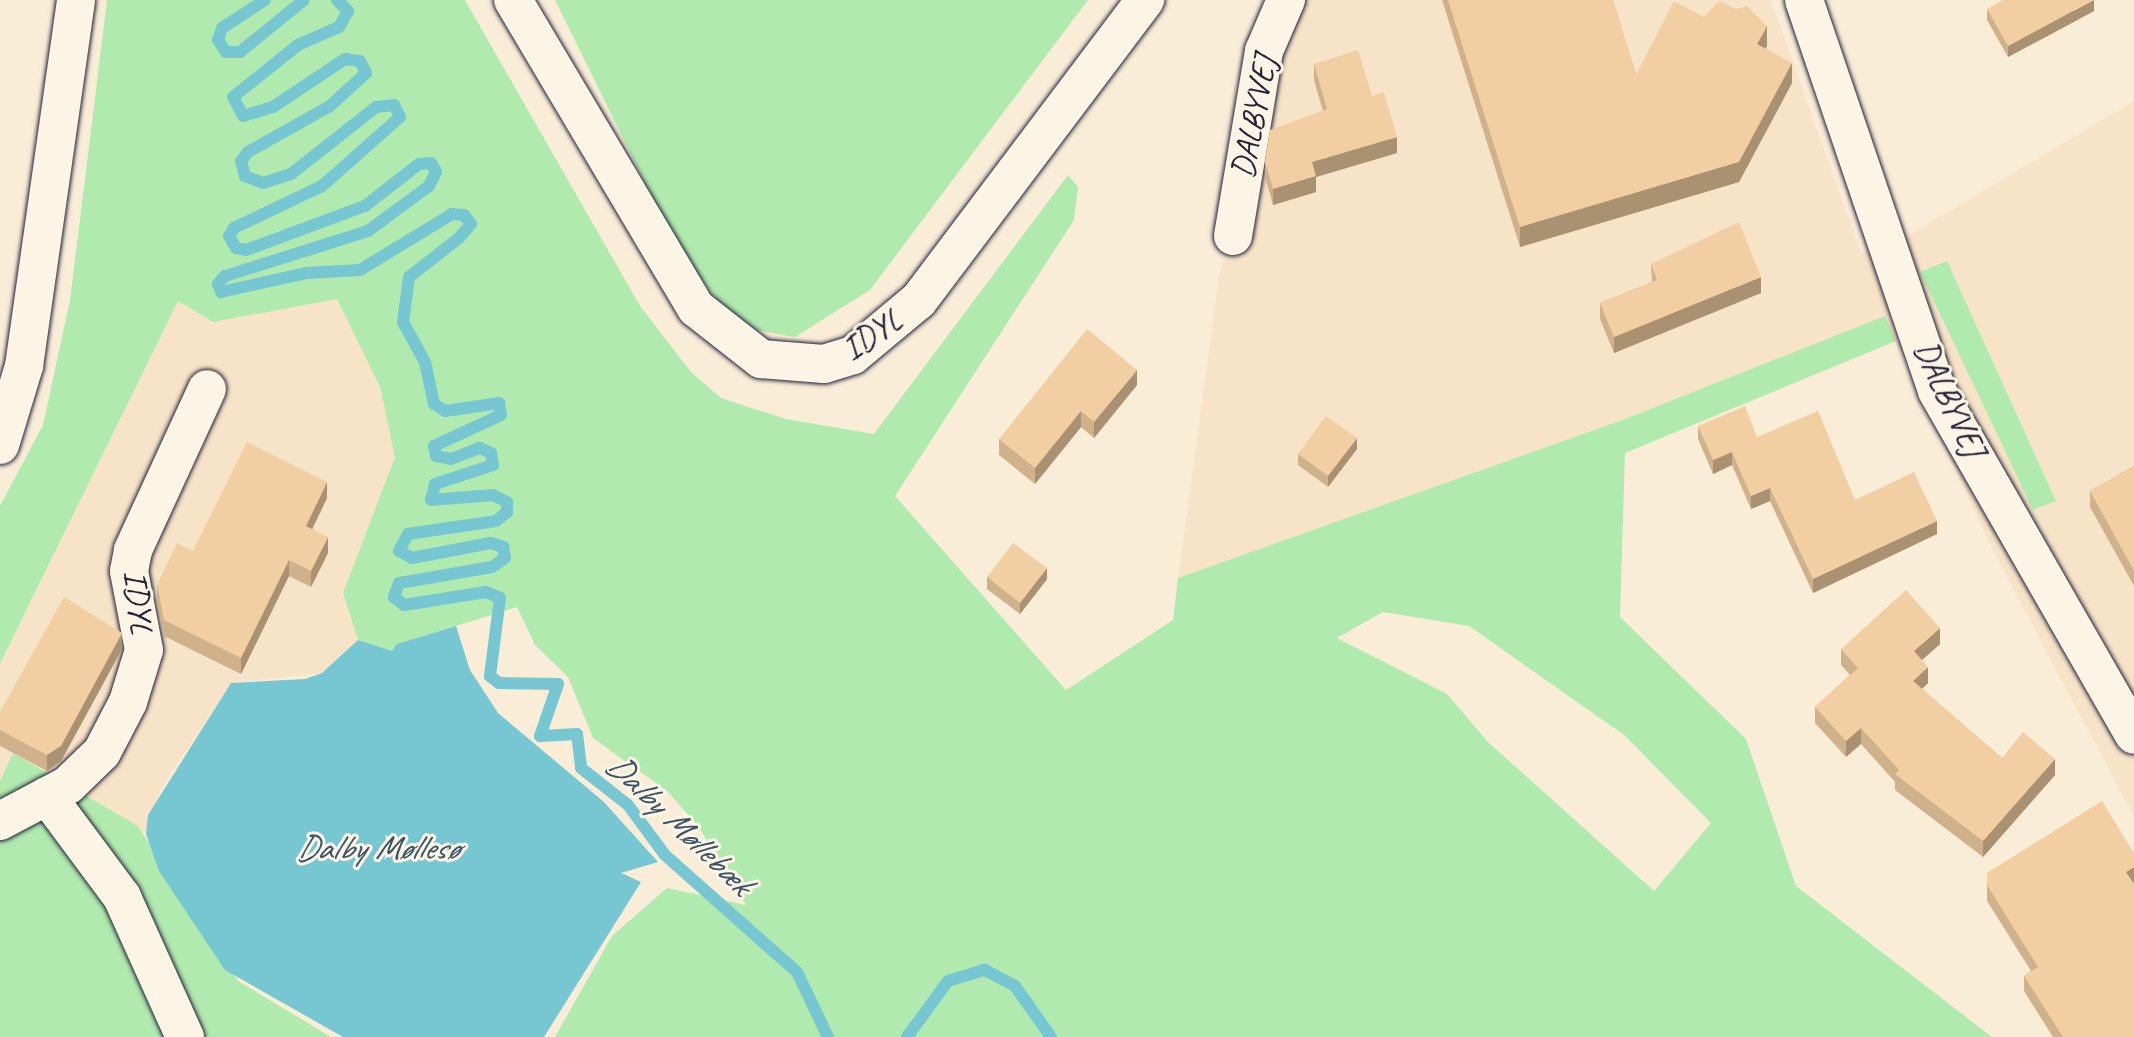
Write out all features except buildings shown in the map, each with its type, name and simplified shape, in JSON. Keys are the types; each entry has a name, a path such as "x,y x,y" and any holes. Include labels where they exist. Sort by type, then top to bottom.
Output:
{"street":[{"path":"0,445 24,366 76,0"},
{"name":"IDYL","path":"513,0 696,309 761,359 824,364 853,355 919,300 1145,0"},
{"name":"DALBYVEJ","path":"1233,236 1264,51 1286,0"},
{"name":"DALBYVEJ","path":"1804,0 1937,391 2134,735"},
{"name":"IDYL","path":"0,821 47,796 102,752 128,702 144,650 130,571 132,550 207,388"},
{"path":"47,796 122,897 185,1037"}],"shaded area":[{"path":"1295,0 1771,0 1861,253 1907,236 2134,101 2134,817 1993,551 1885,317 1625,419 1178,578 1219,276"},
{"path":"337,299 380,387 395,457 343,593 358,640 322,673 231,683 161,789 146,834 13,753 0,781 0,665 178,301 213,322"}],"green space":[{"path":"107,0 465,0 640,306 691,372 721,398 786,419 874,434 1068,175 1078,187 1074,220 895,496 1066,690 1173,620 1178,578 1625,419 1885,316 1896,341 1625,453 1620,617 1746,739 1796,886 1992,1037 555,1037 612,936 667,888 746,905 698,826 667,791 593,738 568,677 535,645 517,607 398,644 393,652 358,640 343,593 395,457 380,387 337,299 213,322 178,301 0,664 0,506 43,425 70,300","holes":["1383,612 1469,626 1624,735 1711,823 1654,891 1488,742 1447,694 1337,638"]},
{"path":"555,0 1088,0 870,290 795,337 757,330 725,308 682,258"},
{"path":"1947,261 2056,501 2033,510 1920,272"},
{"path":"13,753 138,826 238,981 331,1037 0,1037 0,781"}],"water":[{"name":"Dalby Møllesø","path":"456,626 470,670 498,713 604,802 658,862 621,873 641,882 544,1037 343,1037 225,970 159,871 146,834 148,815 231,683 305,679 322,673 358,640 392,651 397,644"}],"waterway":[{"name":"Dalby Møllebæk","path":"265,0 222,28 218,40 226,52 240,52 304,0"},
{"name":"Dalby Møllebæk","path":"337,0 348,11 339,27 298,45 233,97 243,116 273,107 345,59 360,61 366,73 330,106 248,152 241,161 245,176 263,183 291,174 376,107 394,105 400,117 322,186 234,228 229,236 236,248 246,250 365,206 419,164 431,163 436,172 429,186 368,231 225,276 218,284 221,292 306,273 360,270 452,214 464,215 471,224 459,238 409,277 403,322 425,362 434,404 445,411 499,403 501,415 434,446 436,456 451,459 480,448 491,453 493,465 435,484 431,500 493,495 507,502 507,512 496,521 408,534 399,551 412,558 491,543 503,547 505,558 492,567 399,583 394,597 404,605 486,592 500,598 490,676 499,683 558,684 540,736 577,734 581,768 628,805 665,855 797,972 828,1037"},
{"name":"Dalby Møllebæk","path":"907,1037 948,981 985,970 1015,986 1051,1037"}]}
